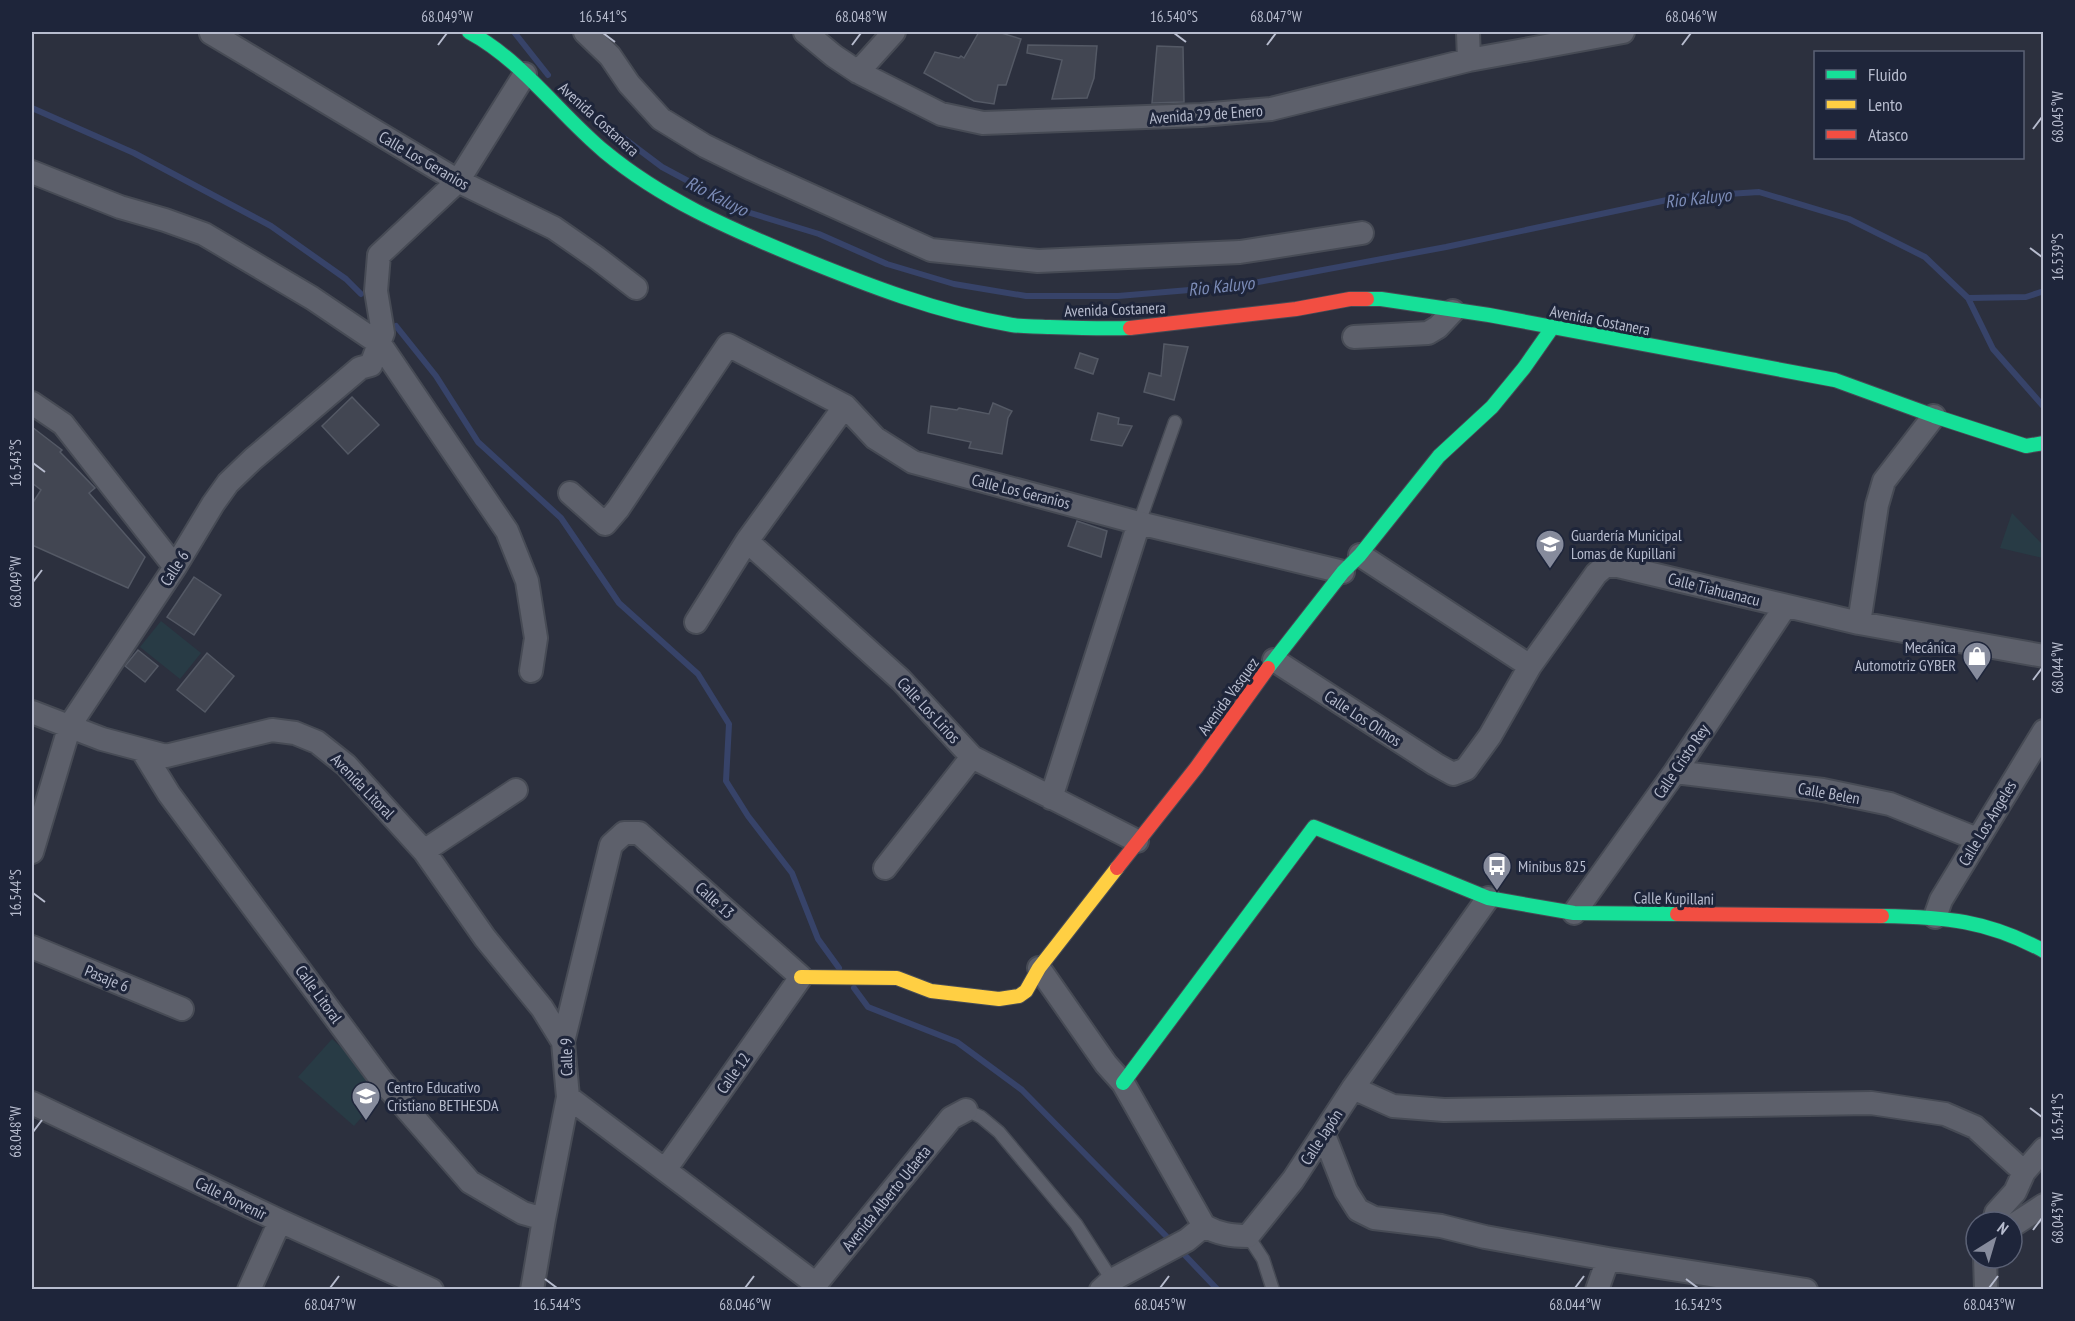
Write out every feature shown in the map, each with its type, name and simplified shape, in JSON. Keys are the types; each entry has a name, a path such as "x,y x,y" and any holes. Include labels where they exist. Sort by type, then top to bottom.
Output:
{"street":[{"name":"Avenida Costanera","path":"469,32 482,39 525,74 604,151 651,186 700,214 748,236 837,273 930,307 1014,325 1098,329 1132,328 1296,309 1350,299 1381,300 1490,315 1835,380 2026,446 2043,443"},
{"path":"585,32 610,56 629,84 661,119 705,146 752,169 931,250 1050,260 1240,252 1362,233"},
{"name":"Avenida 29 de Enero","path":"805,32 858,72 941,114 983,123 1201,115 1271,110 1469,60 1623,32"},
{"path":"858,72 894,32"},
{"path":"1468,32 1469,60"},
{"name":"Calle Los Geranios","path":"210,33 458,181 554,228 636,288"},
{"path":"381,338 376,291 379,255 458,181 525,74"},
{"path":"32,172 120,207 204,234 381,338 507,531 527,581 536,638 531,671"},
{"path":"1354,338 1428,333 1438,327 1453,311"},
{"name":"Avenida Vasquez","path":"801,977 897,978 931,991 999,999 1019,996 1026,991 1040,968 1196,768 1274,660 1343,572 1360,555 1439,456 1492,407 1524,368 1552,328"},
{"name":"Calle 6","path":"32,852 70,725 175,567 203,518 228,483 360,368 371,365 381,338"},
{"name":"Calle Los Geranios","path":"570,493 605,524 618,509 728,345 845,406 875,438 913,462 1139,523 1343,572"},
{"path":"32,403 63,424 175,567"},
{"path":"696,622 747,542 845,406"},
{"path":"1859,623 1876,505 1884,481 1934,416"},
{"path":"1051,798 1139,523"},
{"name":"Calle Los Lirios","path":"747,542 902,680 972,756 1137,841"},
{"path":"1360,555 1530,666"},
{"name":"Calle Tiahuanacu","path":"1453,774 1466,770 1490,736 1530,666 1596,574 1605,566 1618,566 1859,623 2043,656"},
{"name":"Calle Cristo Rey","path":"1574,913 1675,772 1785,607"},
{"name":"Calle Los Olmos","path":"1274,660 1453,774"},
{"name":"Avenida Litoral","path":"32,712 102,739 166,756 272,730 295,733 317,742 346,765 424,851 485,938 542,1008 563,1042"},
{"name":"Calle Los Angeles","path":"1935,917 1941,900 2043,731"},
{"name":"Calle Litoral","path":"142,750 169,794 383,1082 470,1182 533,1216"},
{"path":"885,868 972,756"},
{"name":"Calle Belen","path":"1675,772 1823,790 1890,804 1977,839"},
{"path":"424,851 516,789"},
{"name":"Calle Kupillani","path":"1123,1083 1314,827 1488,898 1574,913 1935,917 1964,920 2024,940 2043,951"},
{"name":"Calle 9","path":"532,1290 533,1216 568,1097 563,1042 611,845 624,833"},
{"name":"Calle 13","path":"624,833 639,833 801,977"},
{"name":"Calle Japón","path":"1248,1236 1293,1180 1353,1088 1488,898"},
{"name":"Pasaje 6","path":"32,947 182,1009"},
{"path":"1040,968 1106,1064 1123,1083 1204,1226 1232,1236 1248,1236"},
{"name":"Calle 12","path":"665,1170 801,977"},
{"path":"1353,1088 1393,1106 1444,1110 1871,1103 1945,1114 1975,1127 2024,1172"},
{"path":"568,1097 814,1287"},
{"name":"Calle Porvenir","path":"32,1103 280,1221 432,1290"},
{"name":"Avenida Alberto Udaeta","path":"814,1287 951,1118 966,1110"},
{"path":"1324,1135 1346,1191 1358,1210 1374,1218 1441,1226 1485,1237 1608,1259 1806,1290"},
{"path":"1999,1210 2015,1192 2024,1172 2043,1149"},
{"path":"2024,1218 2043,1205"},
{"path":"249,1290 280,1221"},
{"path":"1114,1283 1187,1240 1204,1226"},
{"path":"1597,1290 1608,1259"},
{"path":"1986,1270 1987,1288"}],"lane":[{"path":"1139,523 1175,422"},
{"path":"966,1110 981,1117 999,1132 1076,1224 1114,1283"},
{"path":"1248,1236 1263,1259 1273,1290"}],"shaded area":[{"path":"2012,513 2043,545 2043,558 2000,548"},
{"path":"161,621 201,653 180,679 140,647"},
{"path":"332,1039 387,1088 354,1126 298,1077"}],"building":[{"path":"979,32 998,32 1021,39 1006,85 998,85 994,104 974,101 924,73 935,52 964,58"},
{"path":"1028,45 1097,46 1094,78 1087,98 1052,99 1062,60 1027,53"},
{"path":"1157,46 1183,47 1184,102 1152,103"},
{"path":"1164,344 1188,347 1174,400 1144,392 1149,373 1161,376"},
{"path":"1080,353 1098,359 1093,374 1075,368"},
{"path":"352,397 379,425 348,454 322,426"},
{"path":"993,403 1012,411 1008,418 1002,454 969,448 971,442 928,433 931,406 957,410 959,408 989,414"},
{"path":"1098,413 1119,418 1118,424 1132,426 1122,446 1091,440"},
{"path":"32,427 62,450 60,452 95,488 89,493 145,557 128,588 32,545 32,504 41,490 32,483"},
{"path":"1077,521 1107,531 1101,557 1068,546"},
{"path":"194,577 221,595 194,635 167,617"},
{"path":"138,650 158,666 145,682 125,666"},
{"path":"207,653 234,676 205,712 177,690"}],"waterway":[{"name":"Rio Kaluyo","path":"514,32 548,75"},
{"name":"Rio Kaluyo","path":"577,103 662,167 744,211 819,234 887,264 954,284 1026,296 1118,296 1237,286 1446,247 1681,197 1759,192 1849,219 1925,257 1968,298 1993,349 2044,407"},
{"path":"32,108 134,153 271,226 346,279 361,294"},
{"path":"1968,298 2026,297 2044,291"},
{"path":"396,326 436,376 478,442 561,518 619,603 698,674 729,724 726,781 748,816 792,873 818,939 839,968"},
{"path":"854,988 868,1007 957,1042 1022,1090 1172,1242"},
{"path":"1179,1249 1218,1290"}],"traffic: fast":[{"path":"469,32 507,58 588,137 627,169 696,211 745,235 876,287 956,313 1021,326 1130,328"},
{"path":"1367,299 1381,299 1489,315 1835,380 2026,446 2044,443"},
{"path":"1268,668 1343,572 1360,555 1439,456 1492,407 1524,368 1552,328"},
{"path":"1123,1083 1314,827 1488,898 1574,913 1677,914"},
{"path":"1882,916 1965,922 2003,933 2044,951"}],"traffic: slow":[{"path":"801,977 897,978 931,991 999,999 1019,996 1026,991 1039,968 1117,868"}],"traffic: jam":[{"path":"1130,328 1296,309 1350,299 1367,299"},
{"path":"1117,868 1196,768 1268,668"},
{"path":"1677,914 1882,916"}],"place":[{"name":"Guardería Municipal Lomas de Kupillani","path":"1550,570"},
{"name":"Mecánica Automotriz GYBER","path":"1977,682"},
{"name":"Minibus 825","path":"1497,892"},
{"name":"Centro Educativo Cristiano BETHESDA","path":"366,1122"}]}
